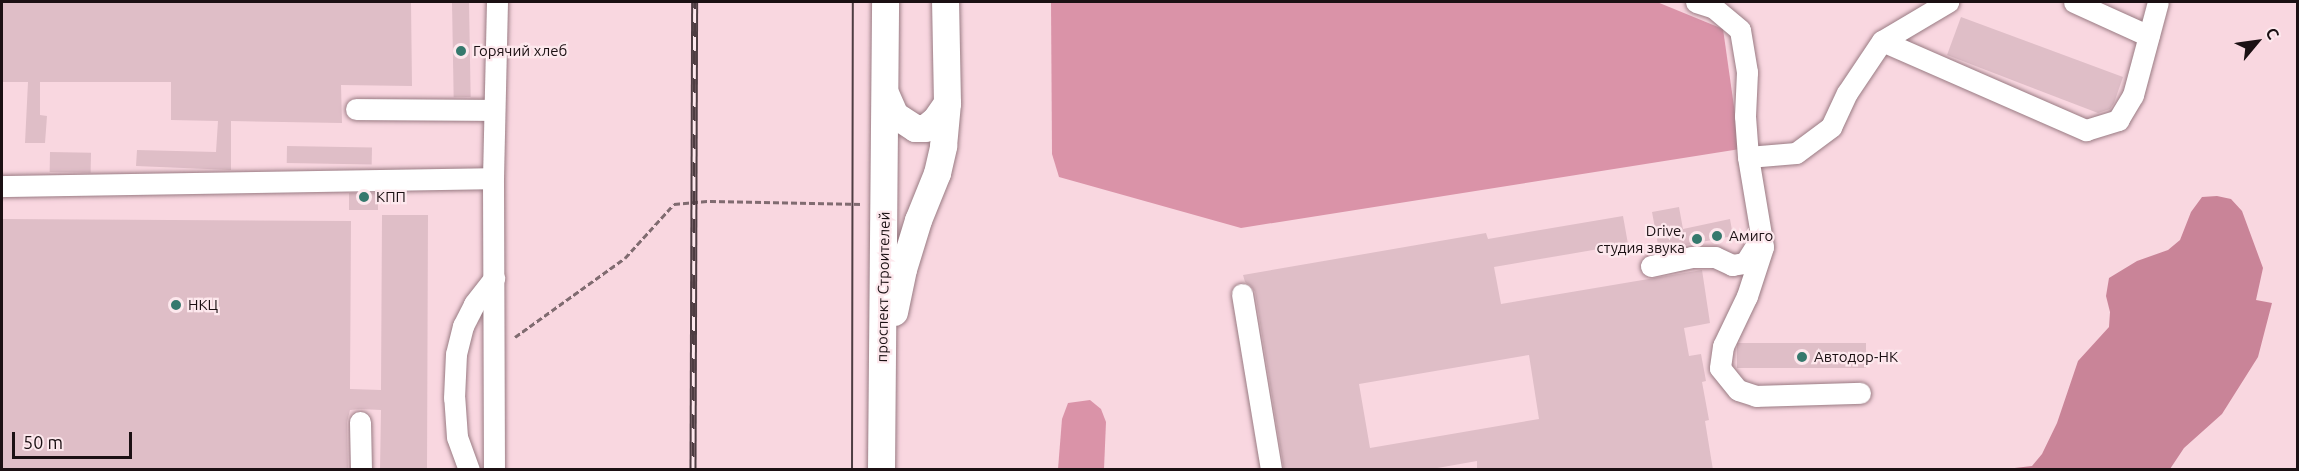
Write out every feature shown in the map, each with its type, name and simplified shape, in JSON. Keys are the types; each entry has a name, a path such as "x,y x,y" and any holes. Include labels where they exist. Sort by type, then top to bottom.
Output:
{"main road":[{"name":"проспект Строителей","path":"882,372 885,2"},
{"name":"проспект Строителей","path":"882,372 903,269 918,220 937,173 943,146 946,103 945,2"},
{"path":"885,93 895,115 915,128 925,128 935,120 946,103"},
{"path":"881,470 882,372"}],"street":[{"path":"494,470 493,178 496,2"},
{"path":"1696,2 1714,8 1740,30 1747,72 1744,116 1748,157 1763,247 1747,296 1723,346 1720,368 1738,390 1756,396 1860,393"},
{"path":"1748,157 1796,153 1831,127 1846,93 1882,40 1948,2"},
{"path":"2073,2 2149,36"},
{"path":"1882,40 2086,130 2118,120 2133,95 2158,2"},
{"path":"356,109 494,110"},
{"path":"2,186 493,178"},
{"path":"1651,266 1715,256 1732,265 1745,263 1761,237"},
{"path":"468,470 457,437 454,398 456,354 463,326 474,304 494,278"},
{"path":"1242,294 1271,470"},
{"path":"360,422 361,470"}],"path":[{"path":"515,337 625,258 674,204 710,201 865,204"}],"shaded area":[{"path":"1051,2 1657,2 1723,29 1740,149 1241,228 1059,177 1052,154"},
{"path":"2217,196 2231,199 2242,211 2263,268 2256,300 2272,303 2258,357 2222,414 2184,448 2170,469 2006,469 2032,466 2042,454 2057,423 2078,361 2109,327 2110,312 2106,296 2109,278 2137,261 2168,250 2180,240 2191,212 2202,197"},
{"path":"1090,400 1101,409 1106,422 1104,469 1058,469 1062,419 1068,403"}],"building":[{"path":"2,2 411,2 412,86 341,85 342,123 231,121 231,170 136,166 137,150 216,152 218,121 171,120 171,82 40,82 40,115 47,116 45,143 25,143 28,82 2,82"},
{"name":"Горячий хлеб","path":"452,2 469,2 471,97 454,97"},
{"path":"1961,17 2123,77 2114,103 2110,109 2098,113 1947,55"},
{"path":"287,146 372,147 372,164 287,163"},
{"path":"50,152 91,153 91,173 50,172"},
{"name":"КПП","path":"349,193 378,193 378,210 349,210"},
{"path":"1679,207 1683,229 1730,219 1733,236 1659,250 1652,212"},
{"name":"НКЦ","path":"382,215 428,215 427,470 380,470 381,410 360,409 350,410 347,422 348,470 2,470 2,219 351,221 350,389 381,390"},
{"path":"1623,216 1628,244 1494,267 1501,304 1702,270 1710,323 1684,328 1689,356 1701,354 1706,381 1702,382 1709,420 1705,421 1713,470 1477,470 1477,461 1426,470 1284,470 1255,292 1245,282 1243,275 1486,233 1488,239","holes":["1529,355 1539,419 1370,448 1359,384"]},
{"name":"Автодор-НК","path":"1737,343 1866,343 1866,368 1737,368"}],"tram line":[{"path":"852,470 853,2"}],"railway":[{"path":"693,470 695,2"}],"place":[{"name":"Горячий хлеб","path":"461,51"},
{"name":"КПП","path":"364,197"},
{"name":"Амиго","path":"1717,236"},
{"name":"Drive, студия звука","path":"1697,239"},
{"name":"НКЦ","path":"176,305"},
{"name":"Автодор-НК","path":"1802,357"}]}
